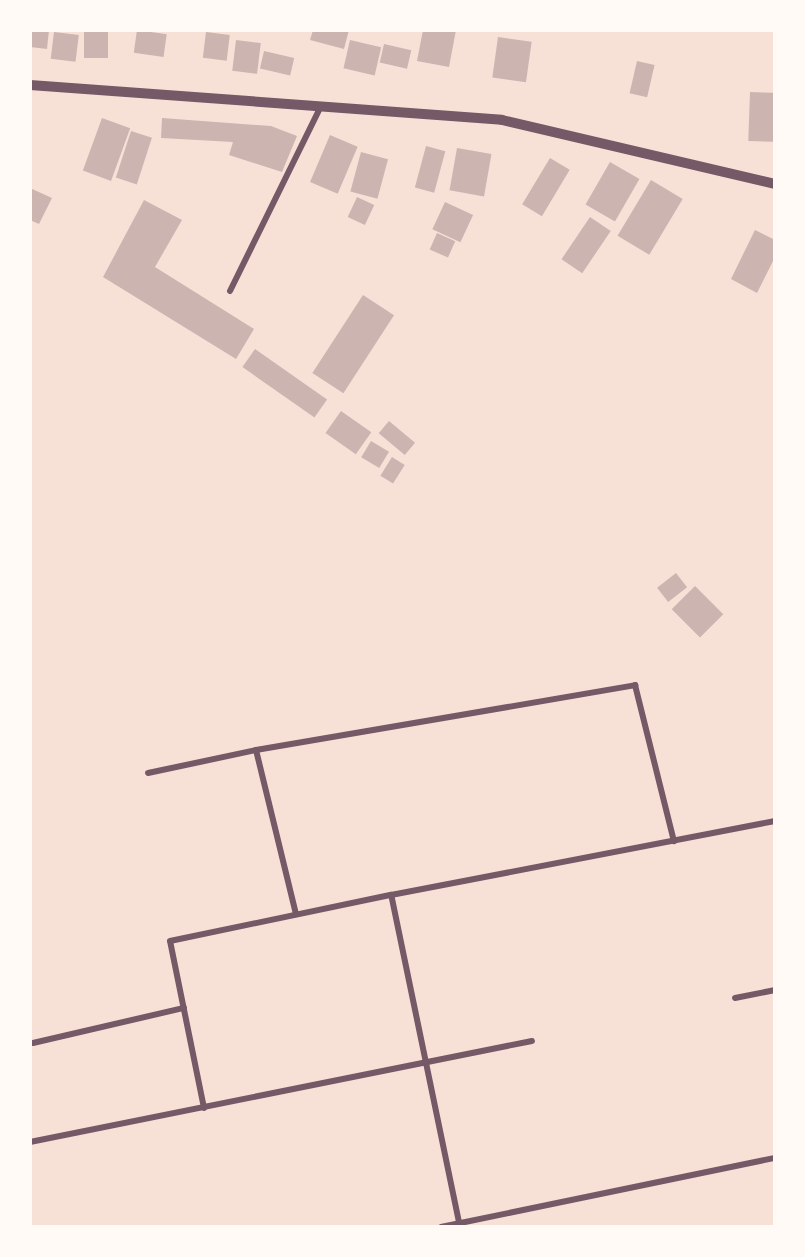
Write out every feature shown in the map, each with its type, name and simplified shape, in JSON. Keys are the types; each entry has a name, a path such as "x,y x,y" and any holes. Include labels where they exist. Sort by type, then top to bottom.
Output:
{"street":[{"path":"30,86 320,106 567,131 775,184"}],"lane":[{"path":"230,292 320,106"},
{"path":"148,773 256,750 635,685 674,840"},
{"path":"256,750 296,914"},
{"path":"204,1108 170,941 775,821"},
{"path":"391,895 459,1225"},
{"path":"735,998 775,990"},
{"path":"33,1043 184,1008"},
{"path":"30,1142 532,1040"},
{"path":"441,1227 775,1158"}],"building":[{"path":"30,30 49,30 47,49 30,47"},
{"path":"84,30 108,30 108,58 84,58"},
{"path":"137,30 167,34 164,57 134,53"},
{"path":"313,30 349,30 344,49 310,40"},
{"path":"423,30 456,30 449,67 417,61"},
{"path":"54,32 79,35 76,62 51,59"},
{"path":"206,32 230,35 227,61 203,58"},
{"path":"498,37 532,42 526,82 492,78"},
{"path":"236,40 261,43 257,74 232,71"},
{"path":"350,40 381,47 375,75 343,68"},
{"path":"384,44 411,50 407,69 380,63"},
{"path":"264,51 294,58 290,76 260,69"},
{"path":"637,61 655,65 647,97 630,93"},
{"path":"750,92 775,93 773,142 748,141"},
{"path":"102,118 130,128 111,181 83,171"},
{"path":"162,118 271,126 297,136 282,172 229,155 233,142 161,138"},
{"path":"131,131 152,138 137,184 116,178"},
{"path":"330,135 358,147 338,194 310,182"},
{"path":"426,146 445,151 434,193 415,188"},
{"path":"457,148 491,154 484,196 450,190"},
{"path":"361,152 388,159 377,199 350,192"},
{"path":"550,158 570,170 542,216 522,204"},
{"path":"610,162 639,179 615,221 586,204"},
{"path":"651,180 683,199 649,255 618,236"},
{"path":"30,188 52,198 39,224 30,220"},
{"path":"357,197 374,205 365,225 348,217"},
{"path":"144,200 182,220 155,267 254,329 236,359 103,277"},
{"path":"445,202 473,215 460,242 432,229"},
{"path":"590,217 611,231 582,273 561,259"},
{"path":"755,230 775,240 775,257 757,293 731,279"},
{"path":"437,233 455,241 448,258 430,249"},
{"path":"363,295 394,315 343,393 312,373"},
{"path":"255,349 327,399 314,417 242,367"},
{"path":"341,411 371,432 356,454 326,433"},
{"path":"389,421 415,443 405,455 379,433"},
{"path":"371,441 389,452 379,468 361,457"},
{"path":"392,457 405,465 393,484 380,476"},
{"path":"676,573 687,587 668,602 657,588"},
{"path":"695,586 723,614 700,638 672,609"}]}
